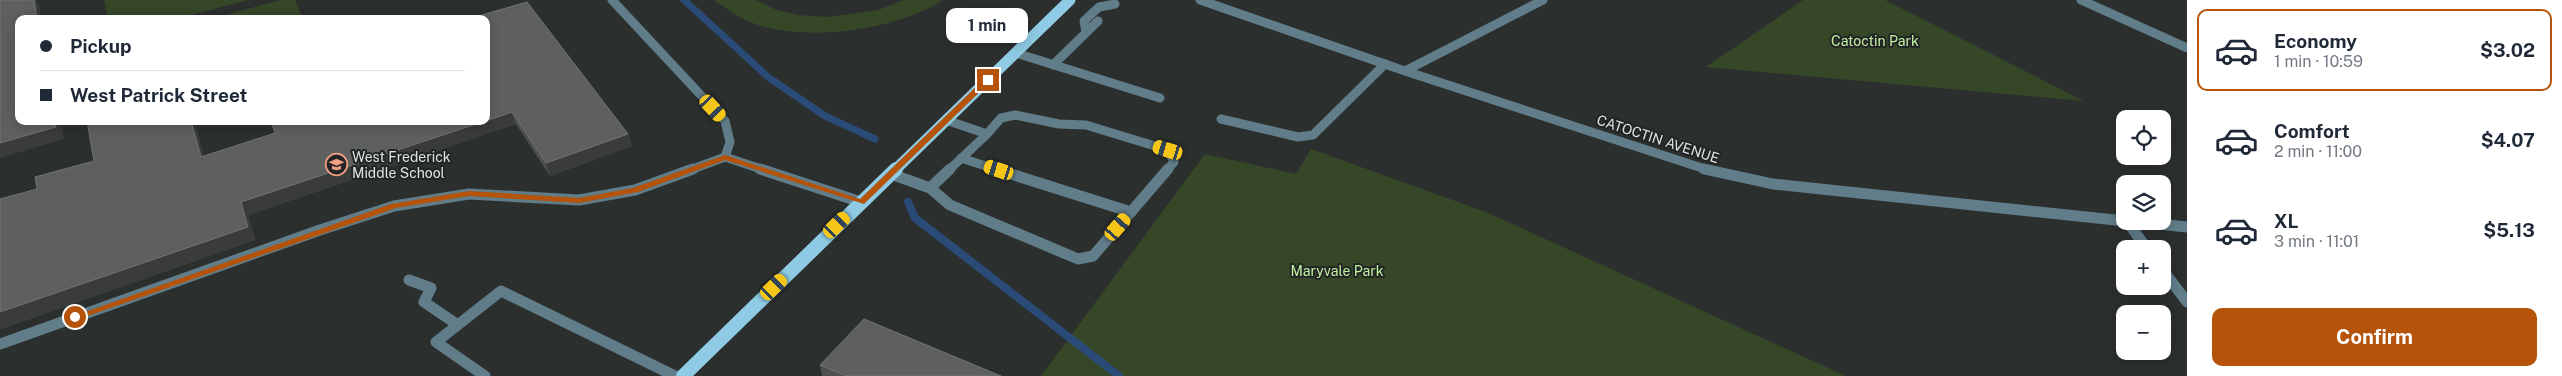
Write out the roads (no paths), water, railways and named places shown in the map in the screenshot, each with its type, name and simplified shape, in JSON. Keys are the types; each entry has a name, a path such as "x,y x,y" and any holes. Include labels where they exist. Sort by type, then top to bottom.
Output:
{"main road":[{"path":"683,376 1070,0"}],"street":[{"path":"612,0 725,121 730,142 725,157"},
{"path":"1405,71 1543,0"},
{"path":"2081,0 2187,48"},
{"name":"CATOCTIN AVENUE","path":"1205,1 1405,71 1700,167 1742,178 1783,185 2116,220"},
{"path":"1104,14 1117,2"},
{"path":"1086,32 1084,21 1099,7 1117,2"},
{"path":"1053,65 1098,21"},
{"path":"1016,53 1160,98"},
{"path":"1221,120 1298,137 1313,134 1385,64"},
{"path":"891,174 930,188 950,204 1078,259 1093,256 1174,162 1168,150 1086,125 1059,124 1015,115 1002,118 930,188"},
{"path":"946,120 987,134"},
{"path":"0,344 394,206 469,194 579,200 635,190 725,157 861,202"},
{"path":"961,158 1130,212"},
{"name":"CATOCTIN AVENUE","path":"2171,225 2187,227"},
{"path":"409,280 431,288 424,302 458,325"},
{"path":"2171,281 2187,302"},
{"path":"485,376 436,342 501,291 675,376"}],"waterway":[{"path":"684,0 768,77 825,116 875,139"},
{"path":"908,202 915,218 1119,376"}],"place":[{"name":"West Frederick Middle School","path":"336,165"}],"park label":[{"name":"Catoctin Park","path":"1875,41"},
{"name":"Maryvale Park","path":"1337,271"}]}
